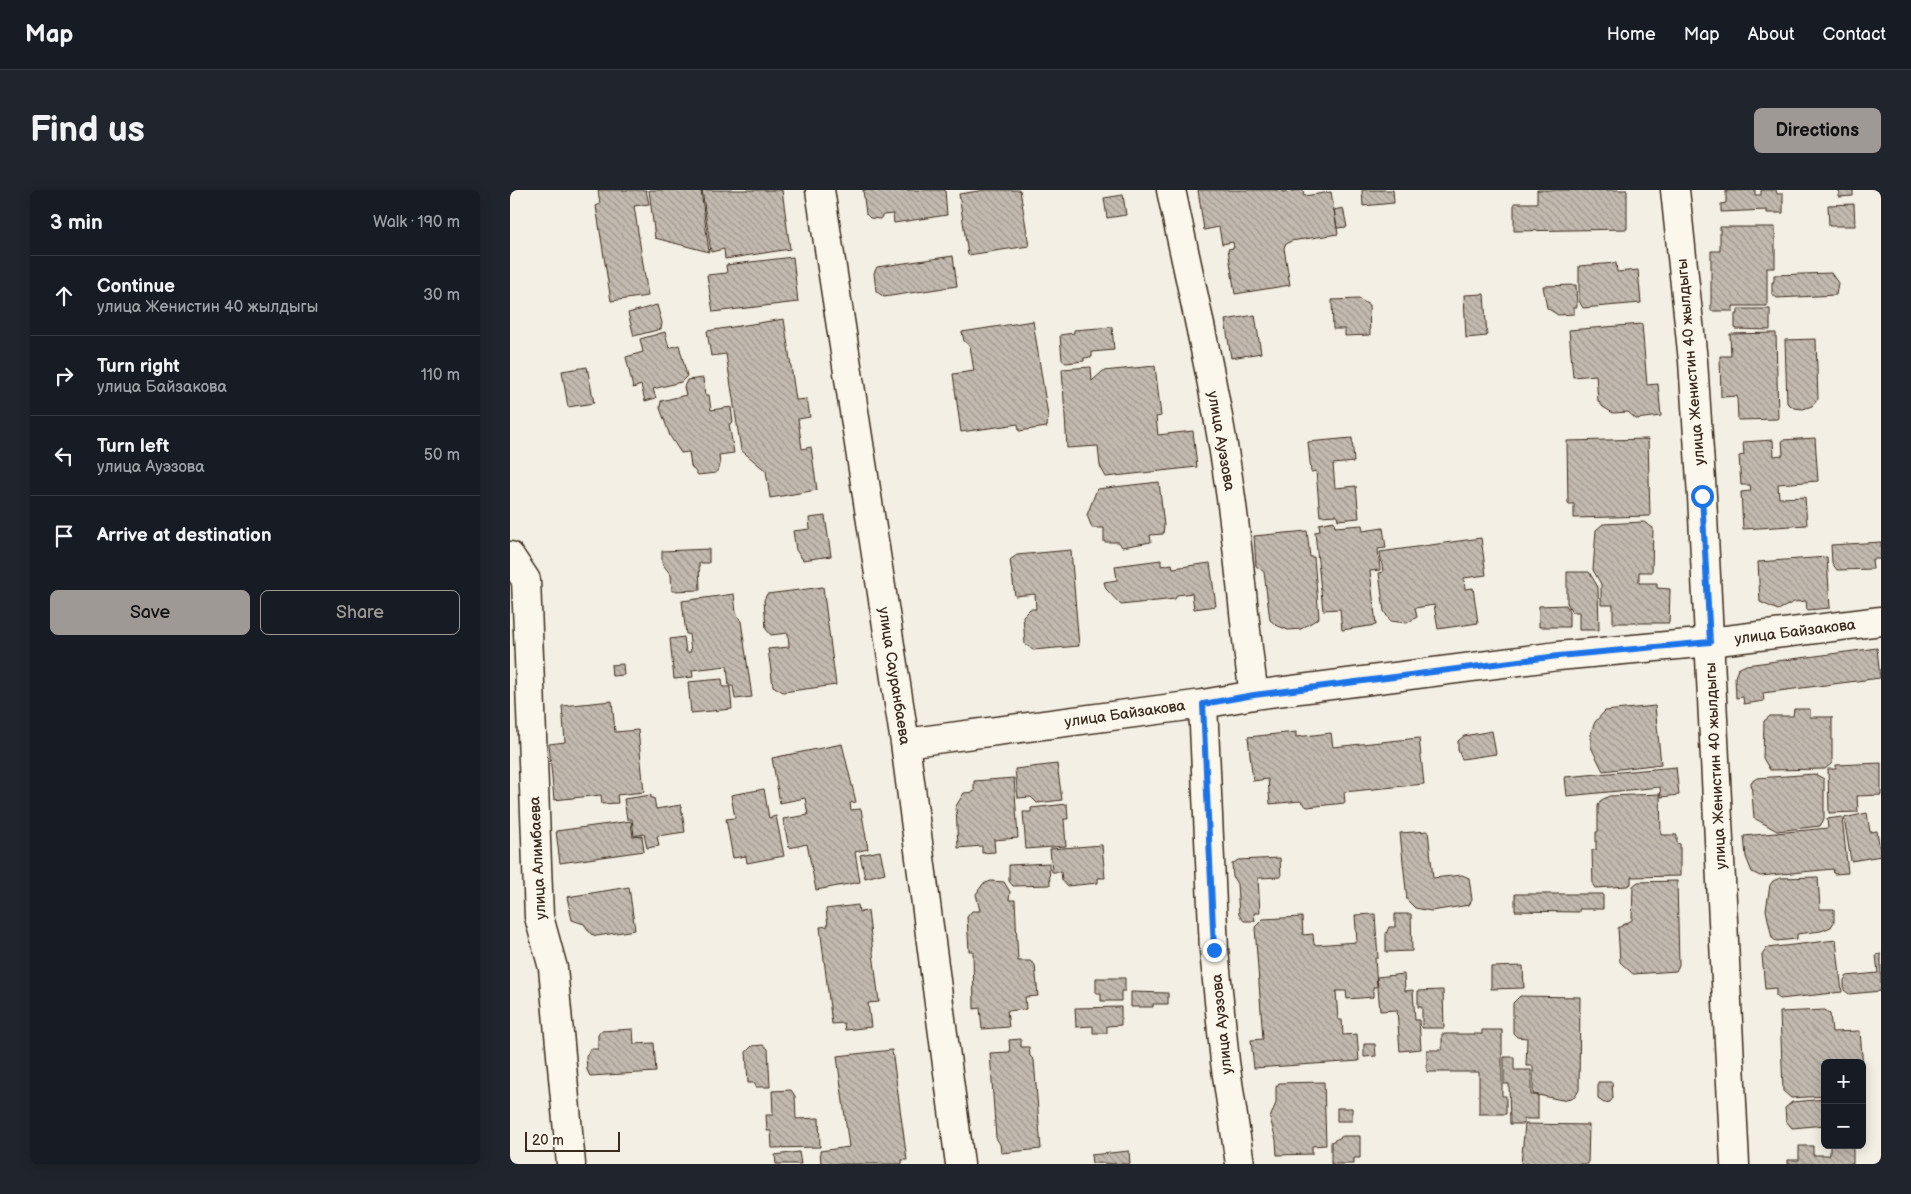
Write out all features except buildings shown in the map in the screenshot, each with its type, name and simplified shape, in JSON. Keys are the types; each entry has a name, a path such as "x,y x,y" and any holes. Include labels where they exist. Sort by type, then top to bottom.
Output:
{"street":[{"name":"улица Сауранбаева","path":"820,190 905,743 960,1164"},
{"name":"улица Ауэзова","path":"1171,190 1210,376 1230,492 1243,621 1254,695"},
{"name":"улица Женистин 40 жылдыгы","path":"1676,190 1693,361 1710,642 1735,1164"},
{"name":"улица Алимбаева","path":"510,556 526,580 539,917 553,968 571,1164"},
{"name":"улица Байзакова","path":"905,743 1558,656 1710,642 1881,622"},
{"name":"улица Ауэзова","path":"1203,704 1214,950 1225,1062 1240,1164"}],"route":[{"path":"1214,950 1203,704 1254,695 1558,656 1710,642 1702,496"}]}
